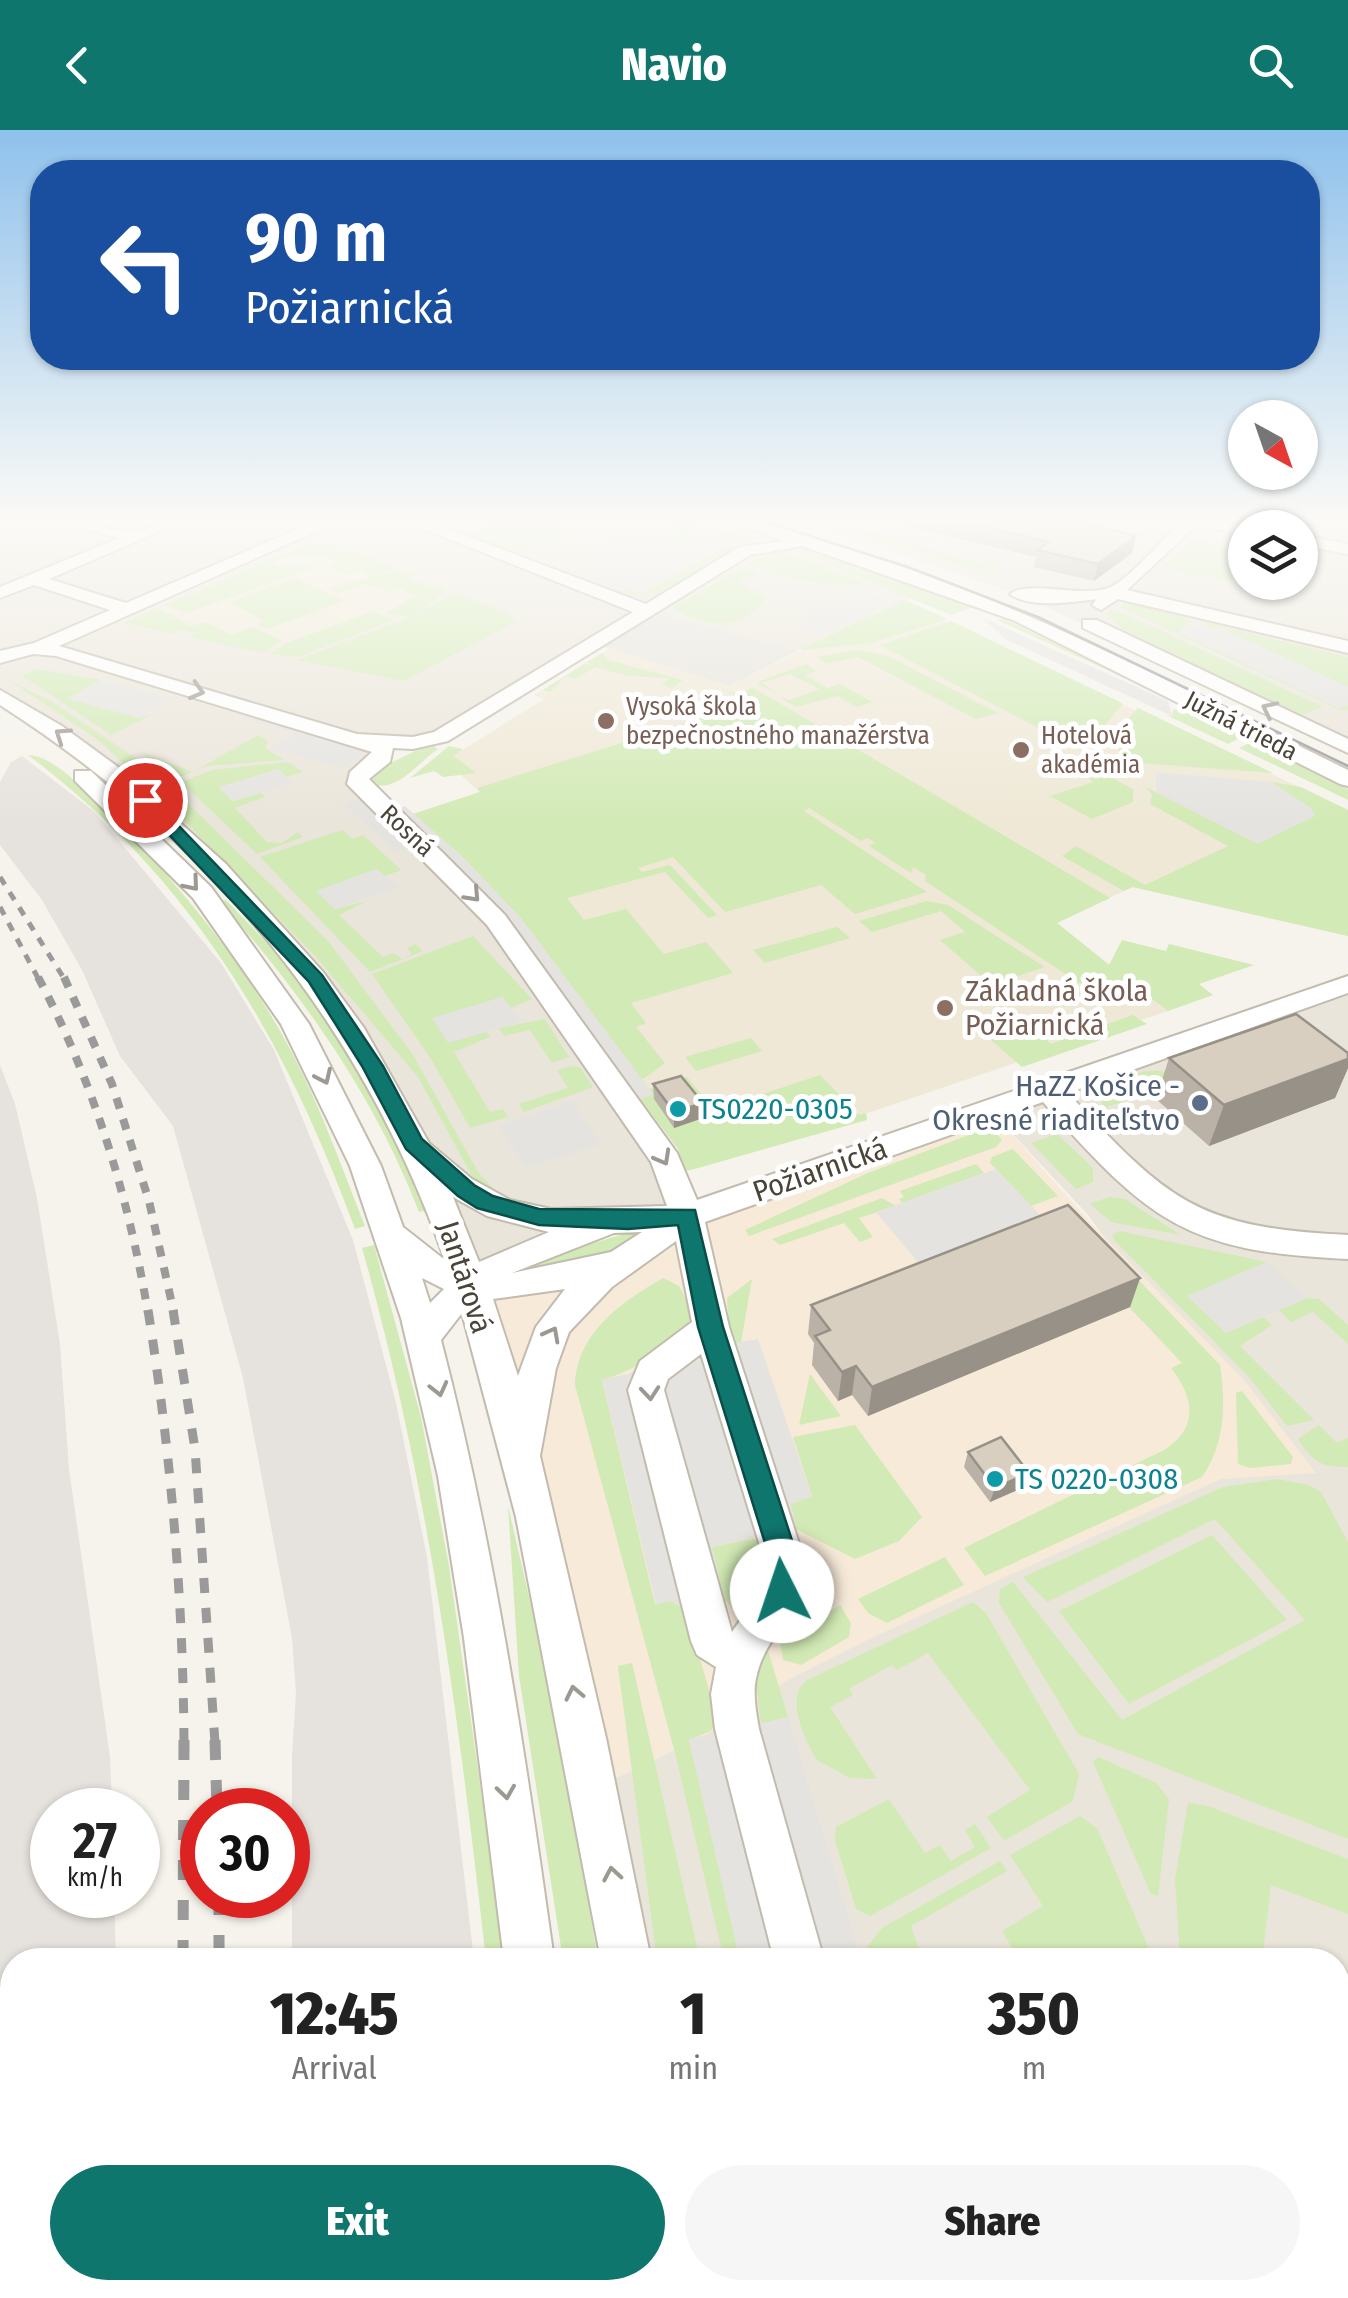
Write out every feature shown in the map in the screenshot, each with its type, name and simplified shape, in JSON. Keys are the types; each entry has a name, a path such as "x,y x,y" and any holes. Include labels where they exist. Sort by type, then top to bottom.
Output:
{"street":[{"path":"15,716 2,683 2,666 92,623"},
{"path":"362,773 433,739 623,623"},
{"name":"Južná trieda","path":"1066,623 1348,779"},
{"name":"Južná trieda","path":"1071,623 1141,648 1348,747"},
{"path":"1106,623 1141,648"},
{"path":"1230,623 1348,647"},
{"path":"35,648 356,738 433,739"},
{"name":"Jantárová","path":"0,696 15,716 108,796 232,933 317,1060 392,1229 426,1334 456,1458 527,1948"},
{"name":"Jantárová","path":"15,716 94,757 145,800 316,978 359,1043 414,1144 468,1283 523,1463 609,1860 624,1948"},
{"name":"Rosná","path":"356,738 385,752 362,773 363,790 478,899 529,964 666,1160 687,1216 710,1327 784,1559 782,1591 775,1609 741,1655"},
{"name":"Požiarnická","path":"392,1229 423,1265 468,1283 494,1288 540,1286 637,1235 687,1216 1348,984"},
{"path":"1049,1090 1141,1191 1166,1210 1218,1233 1298,1246 1348,1247"},
{"path":"414,1144 485,1202 539,1217 637,1235"},
{"name":"Požiarnická","path":"523,1463 534,1385 557,1322 637,1235"},
{"path":"426,1334 447,1303 468,1283"},
{"path":"710,1327 653,1371 645,1383 712,1640 718,1648 741,1655 732,1692 737,1729 796,1948"}],"shaded area":[{"path":"0,623 624,623 441,737 395,743 358,777 477,899 687,1216 628,1221 479,1275 386,1088 202,856 0,696"},
{"path":"184,623 365,623 291,651 205,633"},
{"path":"624,623 695,623 798,651 729,686 591,643"},
{"path":"694,623 858,623 798,651"},
{"path":"802,623 846,623 820,635 798,629"},
{"path":"858,623 950,623 1348,810 1348,936 1132,887 1057,923 1168,1011 874,1111 727,1154 702,1117 656,1099 519,916 413,814 480,792 445,761 544,699 534,695 610,648 729,686"},
{"path":"988,623 1168,701 1172,716 1005,639"},
{"path":"1081,623 1348,623 1348,747"},
{"path":"1188,625 1209,630 1218,627 1348,687 1348,705 1338,708 1178,632"},
{"path":"101,680 174,699 139,718 68,699"},
{"path":"249,709 369,751 342,768 270,748 294,734 237,716"},
{"path":"22,756 95,812 221,963 274,1050 353,1240 396,1403 427,1557 473,1948 292,1948 292,1918 310,1918 310,1788 292,1788 296,1693 292,1638 243,1378 173,1126 120,1056 82,970 42,900 0,845 0,782 11,762"},
{"path":"278,769 293,783 232,801 219,787"},
{"path":"1156,772 1271,782 1312,809 1315,816 1258,844 1157,793"},
{"path":"360,799 413,846 396,852 343,804"},
{"path":"405,806 461,855 519,916 653,1094 640,1099 551,982 392,811"},
{"path":"377,869 398,887 335,909 316,891"},
{"path":"1348,984 1348,1948 622,1948 594,1788 702,1737 785,1681 873,1637 1220,1479 1276,1474 1088,1215 991,1111"},
{"path":"503,997 521,1022 448,1043 432,1018"},
{"path":"0,1065 15,1104 37,1198 60,1344 69,1469 111,1788 30,1788 30,1918 115,1918 116,1948 0,1948"},
{"path":"572,1101 601,1144 526,1168 499,1126"},
{"path":"991,1111 1092,1224 1244,1380 1316,1473 1220,1479 873,1637 785,1681 702,1737 594,1788 468,1283 493,1288"},
{"path":"996,1169 1044,1219 921,1266 876,1212"},
{"path":"1267,1262 1307,1298 1226,1333 1187,1296"},
{"path":"680,1337 717,1346 758,1339 812,1496 791,1504 796,1528 712,1547 724,1599 686,1609 671,1601 656,1604 602,1379 629,1374"},
{"path":"788,1717 857,1948 737,1948 689,1739"}],"green space":[{"path":"125,623 207,623 232,635 252,627 282,641 263,653 190,637 196,633 180,630 173,634"},
{"path":"260,623 283,623 268,629"},
{"path":"341,623 385,623 298,657 270,654 286,643"},
{"path":"394,623 514,623 404,681 297,660"},
{"path":"856,623 934,623 872,643 799,650"},
{"path":"945,623 956,623 1122,705 1089,743 1071,745 880,645"},
{"path":"1004,623 1013,623 1184,705"},
{"path":"1116,623 1145,623 1323,707 1299,716"},
{"path":"1155,623 1189,623 1179,631 1338,708 1348,705 1342,711"},
{"path":"1206,623 1348,657 1348,687 1219,627 1209,630"},
{"path":"859,650 888,656 998,713 976,719 858,657 827,664 816,657"},
{"path":"602,653 608,660 683,680 672,688 662,685 669,678 628,676 595,667 576,679 566,676 550,692 543,690 584,664 596,666 587,662"},
{"path":"806,664 817,671 805,675 827,688 840,684 872,702 857,707 838,696 796,707 779,697 790,700 819,689 790,674 761,683 776,692 759,685 759,682"},
{"path":"35,669 101,680 69,698 139,718 153,714 111,735 22,676"},
{"path":"7,679 53,702 157,773 329,942 413,1055 478,1172 493,1188 488,1191 477,1185 418,1077 315,956 170,806 98,740"},
{"path":"752,687 1110,898 1057,923 1109,965 1122,940 1166,951 1169,944 1254,965 1199,984 1213,995 1168,1011 1135,986 1108,989 1079,983 925,881 926,875 913,867 911,873 869,846 875,843 868,838 861,841 809,808 804,811 927,892 855,914 821,885 725,912 673,857 638,868 642,872 670,865 717,915 708,918 665,872 567,898 584,920 626,909 664,954 706,942 733,973 631,1003 646,1023 636,1027 665,1063 642,1080 519,916 413,814 480,792 477,788 631,740 635,731 651,725 661,731 754,701 723,691 741,694"},
{"path":"1138,708 1273,773 1126,762 1111,737"},
{"path":"1173,709 1202,715 1246,735 1228,744 1166,715 1172,716"},
{"path":"258,735 268,741 265,748 284,760 207,766 194,771"},
{"path":"1256,740 1348,789 1348,800 1239,748"},
{"path":"430,744 438,749 406,776 380,786 370,784 376,770"},
{"path":"449,746 463,749 454,756 476,773 443,777 434,771 410,778"},
{"path":"141,752 193,772 178,778"},
{"path":"28,755 48,761 78,784 160,868 215,933 264,1003 304,1077 365,1226 355,1229 298,1092 227,967 186,909 87,803"},
{"path":"288,762 303,772 286,777 278,770 219,788 233,801 261,793 265,797 235,808 267,842 282,843 298,832 303,837 257,854 181,782 212,770"},
{"path":"1094,768 1133,789 1133,802 1092,819 1050,796 1093,782 1082,773"},
{"path":"1271,782 1301,787 1348,810 1348,936 1133,887 1124,891 1062,856 1076,846 1145,885 1228,846 1150,804 1152,795 1146,787 1158,793 1312,809"},
{"path":"342,830 353,839 363,835 401,870 385,876 376,869 317,891 335,909 367,901 339,915 383,957 394,953 402,959 412,954 407,948 415,944 423,951 370,972 260,857"},
{"path":"226,900 295,975 331,1024 370,1092 425,1211 419,1212 381,1127 334,1048 280,973 220,901"},
{"path":"926,901 948,905 1045,967 992,985 940,940 965,932 941,911 872,932 859,921"},
{"path":"837,927 850,938 765,963 753,950"},
{"path":"473,936 532,999 511,1008 502,997 433,1019 448,1042 486,1031 490,1037 454,1052 490,1112 503,1109 508,1117 470,1128 431,1059 372,974"},
{"path":"1133,1015 1147,1024 1022,1067 991,1040 1031,1026 1051,1044"},
{"path":"545,1019 569,1057 552,1063 530,1030 504,1036 499,1028"},
{"path":"751,1038 762,1051 696,1071 685,1057"},
{"path":"581,1068 593,1087 524,1112 519,1104 568,1088 557,1070"},
{"path":"1162,1071 1187,1079 1101,1109 1109,1091 1124,1079 1142,1072"},
{"path":"820,1075 859,1115 866,1113 867,1120 684,1171 678,1149 640,1099 652,1094 649,1089 687,1077 714,1110"},
{"path":"990,1127 1002,1140 996,1147 749,1236 745,1230 868,1173"},
{"path":"1057,1134 1093,1168 1093,1182 1076,1189 1031,1143"},
{"path":"1013,1149 1058,1196 1031,1206 990,1163 992,1157"},
{"path":"976,1164 984,1173 902,1203 899,1199 904,1197 900,1191"},
{"path":"1109,1197 1125,1199 1181,1235 1111,1222 1090,1204"},
{"path":"882,1198 896,1206 859,1218 873,1237 860,1242 844,1223 780,1245 772,1239"},
{"path":"1086,1225 1220,1365 1223,1409 1215,1451 1202,1477 985,1576 964,1548 1166,1449 1177,1440 1188,1421 1188,1400 1171,1368 1182,1363 1060,1234"},
{"path":"647,1227 649,1237 543,1278 534,1261"},
{"path":"1119,1231 1267,1262 1188,1296 1226,1333 1263,1317 1272,1325 1240,1346 1314,1420 1287,1426 1248,1376 1115,1241 1112,1235"},
{"path":"374,1245 421,1417 449,1566 503,1948 485,1948 439,1601 405,1423 362,1248"},
{"path":"663,1278 679,1286 696,1319 653,1357 602,1380 655,1604 671,1601 686,1609 717,1719 711,1731 689,1740 737,1948 721,1948 675,1753 575,1385 584,1349 593,1334 632,1297"},
{"path":"752,1279 741,1342 730,1344 727,1298"},
{"path":"1307,1298 1319,1299 1348,1325 1348,1344 1313,1312 1291,1322 1279,1310"},
{"path":"810,1374 841,1416 799,1425"},
{"path":"1242,1391 1293,1457 1291,1464 1250,1468 1238,1464 1236,1393"},
{"path":"855,1425 922,1517 899,1541 855,1559 796,1529 789,1509 791,1504 812,1496 793,1437"},
{"path":"1319,1425 1337,1443 1348,1438 1348,1467 1324,1464 1303,1447 1298,1439"},
{"path":"1277,1479 1309,1485 1321,1492 1348,1542 1348,1839 1078,1734 999,1603 1000,1589 1013,1582 1122,1720 1305,1620 1215,1519 1047,1602 1023,1577 1223,1487"},
{"path":"508,1506 557,1718 596,1948 561,1948 519,1676"},
{"path":"1212,1535 1287,1620 1129,1704 1059,1611"},
{"path":"754,1538 763,1554 761,1580 749,1605 736,1611 724,1599 710,1552 712,1547"},
{"path":"945,1557 964,1585 887,1623 868,1613 858,1599"},
{"path":"973,1602 986,1613 1079,1774 1073,1801 1004,1841 987,1817 1030,1790 928,1653 897,1670 892,1665 849,1689 853,1695 830,1707 877,1779 850,1778 817,1760 802,1730 797,1708 800,1687 807,1680"},
{"path":"840,1605 851,1623 849,1637 801,1665 783,1660 780,1641"},
{"path":"767,1647 788,1717 761,1724 754,1670"},
{"path":"632,1663 697,1948 655,1948 618,1666"},
{"path":"1098,1757 1156,1783 1169,1799 1158,1896 1151,1894 1093,1762"},
{"path":"889,1799 925,1853 940,1845 951,1861 975,1847 965,1830 975,1824 991,1848 870,1916 856,1909 835,1840 836,1827"},
{"path":"1188,1803 1208,1806 1348,1859 1348,1914 1271,1885 1263,1948 1179,1948 1175,1879"},
{"path":"1080,1816 1097,1828 1149,1948 1012,1948 1002,1931 1043,1906 1010,1855"},
{"path":"1000,1861 1007,1871 911,1926 919,1948 867,1948 882,1928"}],"building":[{"path":"1296,1014 1348,1053 1348,1059 1224,1105 1169,1058"},
{"path":"681,1076 703,1103 674,1112 653,1084"},
{"path":"1068,1205 1140,1278 872,1387 856,1366 842,1372 815,1336 830,1330 811,1305"},
{"path":"1001,1437 1029,1473 995,1488 968,1452"}],"tram line":[{"path":"1051,623 1348,766"}],"railway":[{"path":"0,877 65,980"},
{"path":"0,907 39,980"},
{"path":"38,977 76,1057 106,1140 131,1226 148,1313"},
{"path":"64,977 112,1084 149,1201 174,1313"},
{"path":"148,1310 174,1526 184,1743"},
{"path":"173,1310 195,1449 215,1743"},
{"path":"215,1740 216,1788"},
{"path":"183,1948 184,1743"},
{"path":"219,1918 219,1948"}],"place":[{"name":"Vysoká škola bezpečnostného manažérstva","path":"606,721"},
{"name":"Hotelová akadémia","path":"1021,750"},
{"name":"Základná škola Požiarnická","path":"945,1008"},
{"name":"HaZZ Košice - Okresné riaditeľstvo","path":"1200,1103"},
{"name":"TS0220-0305","path":"678,1109"},
{"name":"TS 0220-0308","path":"995,1479"}],"route":[{"path":"145,800 316,978 386,1088 414,1144 466,1190 485,1202 539,1217 628,1221 687,1216 710,1327 784,1559 782,1591"}]}
